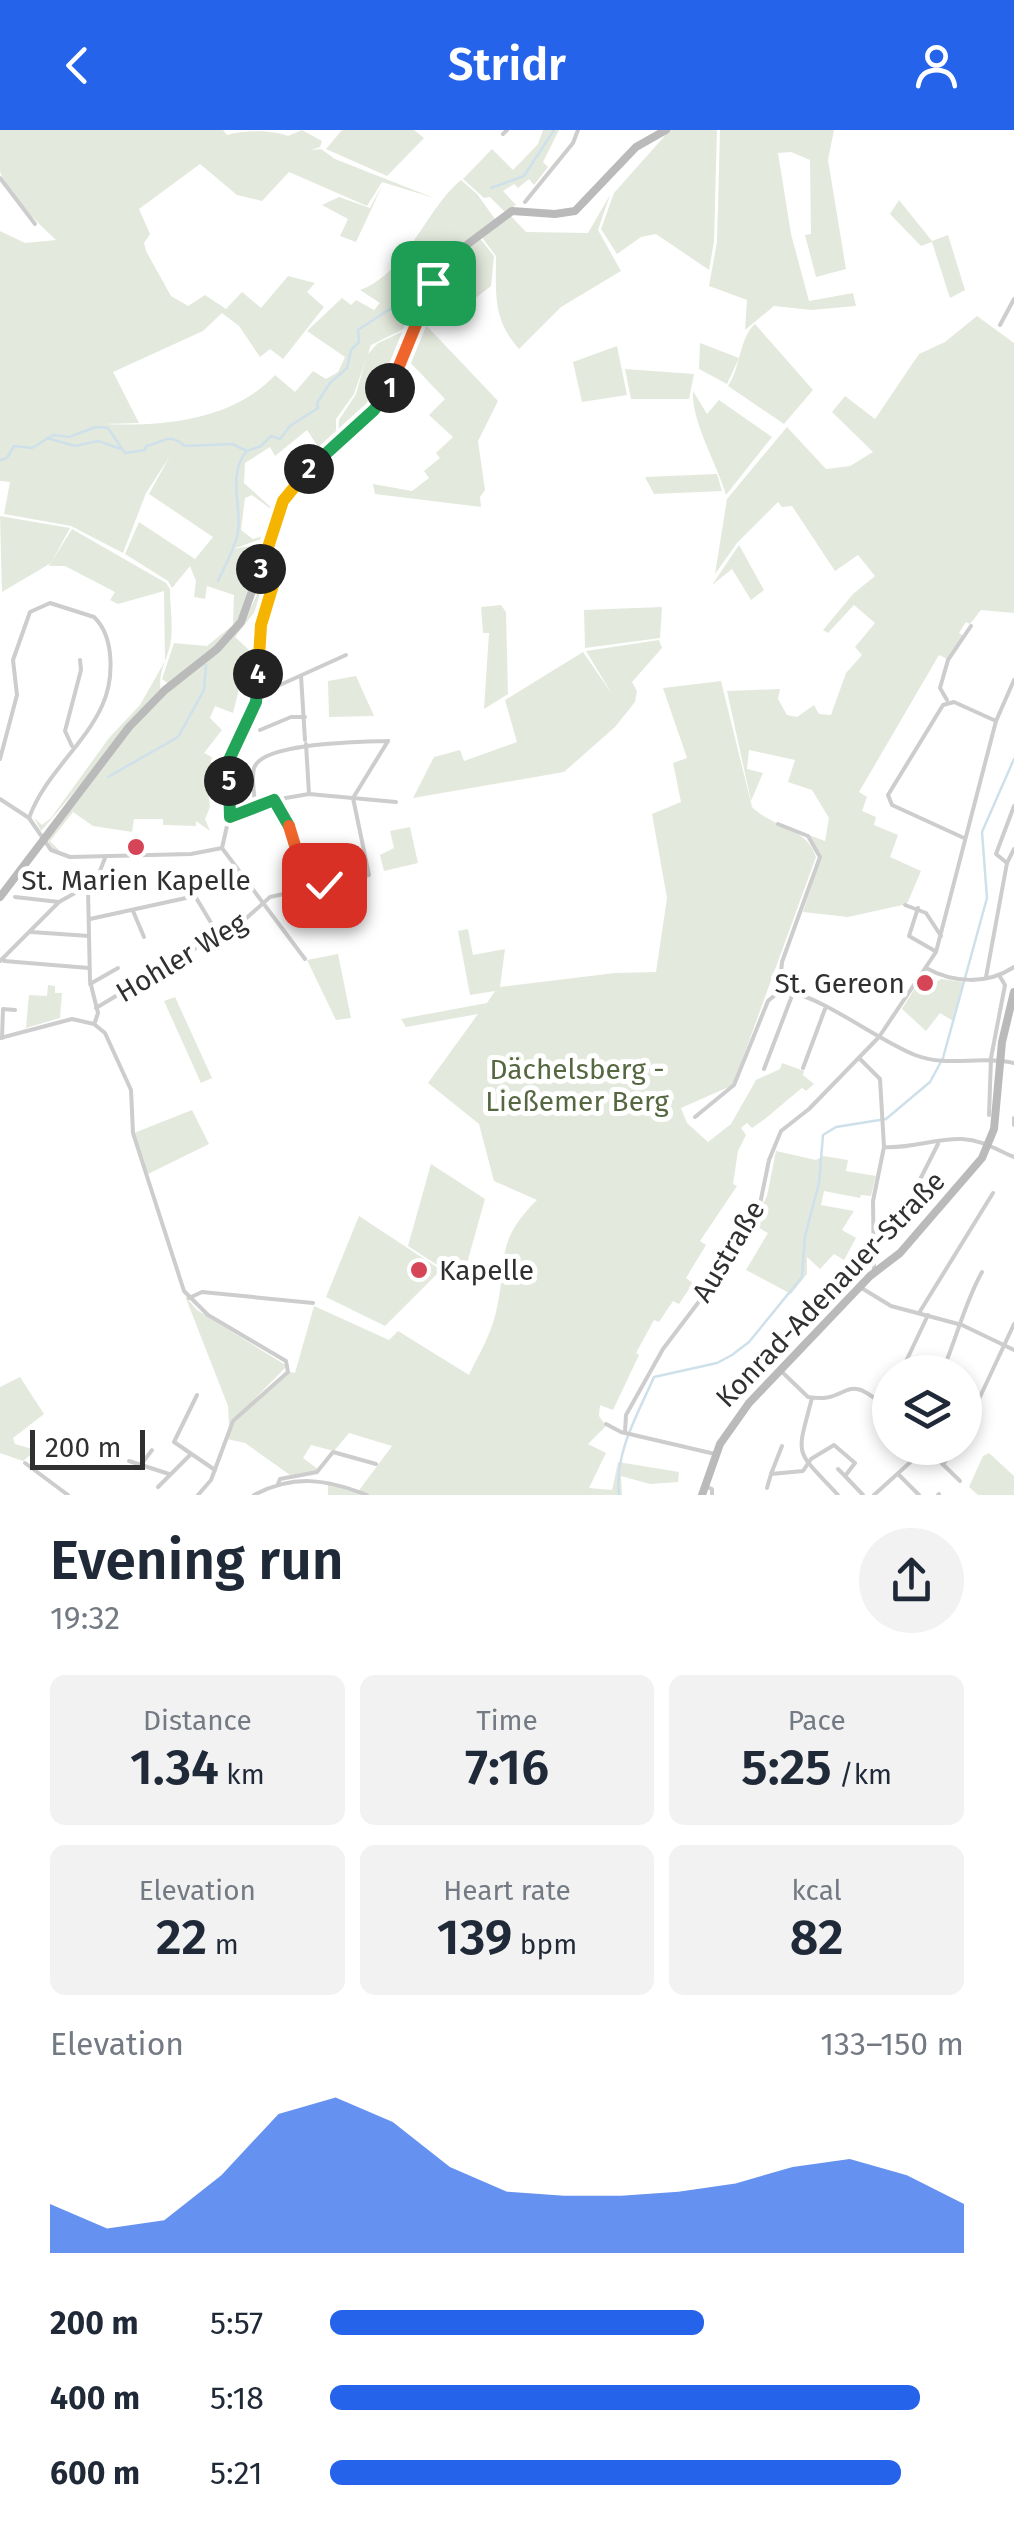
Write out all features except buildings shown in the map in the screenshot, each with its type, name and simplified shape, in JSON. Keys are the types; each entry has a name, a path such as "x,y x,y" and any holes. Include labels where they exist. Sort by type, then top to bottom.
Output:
{"street":[{"path":"526,202 578,130"},
{"path":"0,897 146,708 229,637 250,606 287,494 377,407 392,384 444,261 512,210 554,214 575,210 636,147 666,130"},
{"path":"0,178 35,224"},
{"path":"1000,325 1014,300"},
{"path":"222,848 230,817 228,762 257,695 261,625 273,585 259,574"},
{"path":"0,759 17,695 13,660 31,610 42,604 58,604 90,614 102,625 109,643 104,700 38,793 30,818"},
{"path":"971,626 948,660 940,693 948,702 996,721"},
{"path":"257,695 346,654"},
{"path":"72,746 65,731 81,670 80,660"},
{"path":"300,676 309,794"},
{"name":"Austraße","path":"628,1433 626,1415 663,1349 707,1291 760,1204 768,1160 780,1131 809,1109 880,1036 936,952 996,721 1014,680"},
{"path":"948,702 934,718 887,800 892,806 964,838"},
{"path":"260,730 291,717 305,716"},
{"path":"256,807 255,764 306,742 388,741 353,798 370,875 257,897"},
{"path":"230,817 274,800 309,794 396,802"},
{"path":"0,799 30,818 51,850 70,858 222,848"},
{"path":"274,800 296,838 308,888"},
{"path":"1007,863 996,854 1014,806"},
{"path":"764,1069 792,993 781,968 820,856 808,836 778,824"},
{"path":"222,848 305,960"},
{"path":"986,977 1007,863 1014,849"},
{"path":"1,961 59,902 96,882 105,858"},
{"path":"88,889 94,1024"},
{"path":"90,920 153,902 195,896 220,937"},
{"path":"265,905 270,897"},
{"path":"15,898 59,902"},
{"name":"Hohler Weg","path":"96,1008 220,937 265,905"},
{"path":"905,905 926,913 941,936"},
{"path":"908,934 918,908"},
{"path":"133,910 144,937"},
{"path":"31,932 89,936"},
{"path":"900,936 908,934 936,952"},
{"path":"1,961 89,968"},
{"path":"926,968 948,980 966,980 999,975 1014,967"},
{"path":"90,984 118,968"},
{"path":"988,1115 991,1058 1005,986 999,975"},
{"path":"990,1145 1000,1051 1014,992"},
{"path":"695,1117 734,1085 769,999 792,993 941,1063 991,1058 1014,1064"},
{"path":"14,1010 4,1009 1,1038 66,1019 94,1024 110,1040 131,1090 133,1133 189,1298 208,1315 286,1361 288,1366 288,1372 232,1421 215,1470 198,1495"},
{"path":"803,1068 826,1009"},
{"path":"859,1058 880,1079 884,1147 873,1202 874,1272"},
{"path":"884,1147 906,1149 960,1138 990,1145 1014,1158"},
{"path":"901,1217 938,1144"},
{"name":"Konrad-Adenauer-Straße","path":"703,1491 715,1454 733,1422 860,1286 906,1246 990,1145"},
{"path":"919,1313 992,1193"},
{"path":"949,1355 962,1325 964,1302 982,1272"},
{"path":"860,1286 891,1306 962,1325 1014,1350"},
{"path":"189,1298 202,1292 313,1303"},
{"path":"909,1355 928,1315"},
{"path":"982,1389 1014,1324"},
{"path":"780,1370 812,1398 826,1398 853,1387 872,1396"},
{"path":"197,1395 174,1442 215,1470"},
{"path":"812,1398 800,1436 800,1450 838,1495"},
{"path":"606,1424 715,1454"},
{"path":"771,1474 803,1470 807,1462 834,1445 855,1462 845,1476"},
{"path":"767,1488 782,1446"},
{"path":"143,1462 152,1450"},
{"path":"278,1484 280,1478 320,1470 333,1452 376,1464"},
{"path":"158,1487 191,1454"},
{"path":"130,1461 143,1462 169,1474"},
{"path":"25,1463 68,1495"},
{"path":"874,1495 908,1465"},
{"path":"943,1465 960,1481"},
{"path":"838,1469 863,1495"},
{"path":"898,1474 919,1495"},
{"path":"254,1495 278,1484 317,1480 367,1495"},
{"path":"703,1491 712,1490 712,1495"}],"green space":[{"path":"0,130 223,130 227,135 258,131 288,136 302,130 322,141 320,147 311,150 321,149 335,159 434,198 382,182 367,206 289,172 262,201 237,195 200,164 139,209 150,234 144,243 146,251 171,296 188,306 205,295 226,309 242,292 261,308 288,276 315,283 307,292 324,307 283,359 270,349 260,357 239,326 222,313 203,331 113,372 139,423 104,424 149,424 196,418 239,402 275,375 295,392 313,371 326,379 338,372 345,357 307,331 342,298 351,305 356,300 374,310 380,303 360,290 376,282 403,256 461,180 495,219 452,251 434,277 418,264 416,268 430,285 416,323 371,345 354,394 336,419 336,442 322,453 307,430 275,456 270,447 245,463 244,483 275,511 267,541 258,540 233,549 265,543 252,592 233,628 169,684 162,679 174,643 207,646 233,625 234,595 207,586 205,599 194,597 196,581 190,566 172,588 168,581 125,554 139,522 195,559 213,537 149,494 170,456 146,493 123,553 71,526 4,514 10,482 0,481 0,231 25,243 56,240 24,208 3,179","holes":["252,495 271,509 263,536 253,539 241,530 245,498"]},
{"path":"342,130 414,130 424,138 387,176 326,149"},
{"path":"543,130 559,130 543,162 548,167 534,185 529,179 518,188 514,184 503,191 516,205 505,212 463,179 492,149 513,170 538,144"},
{"path":"670,130 717,130 714,242 709,270 656,234 641,237 617,254 601,229 614,193"},
{"path":"720,130 834,130 828,160 846,269 816,277 805,235 811,234 810,160 791,152 778,153 791,234 809,301 853,293 856,306 811,310 774,306 745,330 747,300 709,286 717,242"},
{"path":"383,184 356,242 340,236 348,219 322,205 339,197 370,208"},
{"path":"610,195 598,230 621,271 561,307 519,349 500,316 496,256 480,235 510,215 526,232 588,233"},
{"path":"899,200 932,241 948,235 965,290 950,298 932,242 921,246 890,214"},
{"path":"478,236 494,256 491,286 452,316 430,296 446,262"},
{"path":"977,316 1014,343 1014,613 981,610 970,624 966,622 959,633 963,636 947,659 939,655 859,792 867,797 862,811 876,817 874,825 898,835 890,857 921,871 907,904 848,917 803,912 821,857 809,835 825,841 829,818 812,790 788,782 795,760 749,750 747,769 763,773 751,801 727,691 780,689 778,699 787,715 797,717 814,705 819,714 831,715 846,673 862,655 855,647 875,623 854,605 828,633 823,630 853,594 875,576 858,555 835,571 792,506 782,507 778,502 737,543 715,574 727,499 787,427 826,469 850,466 873,452 832,412 845,396 875,419 919,354 945,342"},
{"path":"422,321 498,401 478,441 485,490 480,497 481,507 375,494 373,484 412,491 429,478 424,471 440,458 436,453 453,437 429,415 445,399 406,358"},
{"path":"755,324 813,390 784,424 728,386 746,337"},
{"path":"415,326 379,402 338,440 339,420 356,394 367,355 378,343"},
{"path":"700,343 739,358 727,384 699,369"},
{"path":"617,346 627,395 582,402 573,362"},
{"path":"625,369 694,374 689,399 631,399"},
{"path":"693,391 707,414 719,400 772,437 726,495 700,429"},
{"path":"717,474 722,491 654,494 645,477"},
{"path":"0,516 70,528 51,563 2,592"},
{"path":"72,529 166,583 170,589 171,640 161,690 41,831 34,818 42,825 51,818 109,738 140,705 165,661 164,591 118,604 110,600 115,592 65,566 49,566"},
{"path":"739,545 764,590 751,600 732,569 712,585"},
{"path":"264,579 271,585 271,592 257,642 257,609 235,637 249,650 233,713 215,706 210,718 222,730 204,753 212,757 208,772 225,775 207,777 210,807 205,819 210,831 196,821 196,826 163,825 163,819 134,819 132,832 93,826 73,812 50,841 61,852 53,850 47,839 138,720 247,616"},
{"path":"501,605 506,612 508,694 484,709 489,633 483,633 481,607"},
{"path":"662,607 660,638 585,648 584,610"},
{"path":"659,640 662,648 632,682 637,691 635,702 615,727 564,772 413,798 434,757 460,750 464,761 517,742 505,700 583,652 612,694 586,651"},
{"path":"356,676 374,716 329,717 328,681"},
{"name":"Dächelsberg - Ließemer Berg","path":"721,681 752,807 805,839 816,857 733,1085 681,1108 687,1123 708,1142 731,1124 756,1080 780,1069 782,1063 804,1071 803,1075 814,1084 806,1091 802,1088 752,1128 747,1123 741,1128 746,1135 738,1151 733,1184 737,1186 700,1241 706,1245 686,1278 693,1283 679,1304 673,1301 659,1322 654,1320 613,1410 600,1405 599,1416 606,1426 588,1444 606,1453 589,1488 612,1490 618,1462 679,1472 678,1482 650,1484 621,1476 622,1495 328,1495 328,1484 357,1493 392,1446 349,1433 334,1451 311,1445 303,1458 319,1470 290,1475 245,1443 227,1439 234,1422 290,1372 295,1373 314,1306 389,1340 398,1331 469,1375 495,1316 504,1255 513,1229 537,1200 494,1181 479,1124 428,1083 478,1014 406,1027 401,1019 487,1003 495,991 470,995 458,931 468,929 473,955 505,949 500,987 656,972 667,898 652,814 681,802 673,763 687,758 663,688"},
{"path":"410,827 418,863 384,871 380,855 394,848 390,831"},
{"path":"338,954 351,1018 336,1020 307,960"},
{"path":"941,979 964,982 953,1021 940,1013 926,1031 902,1009 915,988 921,992"},
{"path":"48,985 55,986 55,993 62,993 60,1018 26,1028 29,995 47,996"},
{"path":"175,997 212,1078 201,1083 164,1001"},
{"path":"192,1110 209,1144 148,1174 134,1133"},
{"path":"776,1151 816,1160 823,1156 848,1160 846,1171 876,1176 871,1196 860,1198 824,1191 821,1205 854,1211 842,1230 856,1238 844,1260 834,1254 820,1269 807,1257 807,1274 791,1294 746,1270 768,1233 752,1224 767,1196"},
{"path":"431,1164 485,1199 462,1281 408,1246"},
{"path":"359,1216 441,1270 385,1326 326,1297"},
{"path":"185,1296 197,1310 287,1366 229,1425 228,1406"},
{"path":"20,1377 44,1414 13,1438 15,1444 36,1450 23,1461 0,1453 0,1387"},
{"path":"989,1453 1014,1476 1014,1495 978,1495 969,1487 983,1456"}],"waterway":[{"path":"491,188 524,176 554,130"},
{"path":"0,460 7,458 14,446 32,448 53,435 69,437 96,427 108,428 125,453 145,450 146,446 170,439 185,446 232,444 247,451 261,446 271,436 280,439 290,426 318,408 317,403 330,383 347,368 351,350 359,342 358,330 399,303 410,268 430,242"},
{"path":"47,438 75,446 98,441 121,449"},
{"path":"233,547 239,524 237,473 247,451"},
{"path":"218,581 233,549"},
{"path":"108,777 178,737 204,690 206,665"},
{"path":"619,1495 624,1449 654,1377 717,1363 732,1355 749,1342 802,1277 805,1236 819,1183 823,1135 836,1127 886,1119 930,1082 943,1058 987,898 982,832 1014,759"}],"place":[{"name":"St. Marien Kapelle","path":"136,847"},
{"name":"St. Gereon","path":"925,983"},
{"name":"Kapelle","path":"419,1270"}],"route":[{"path":"324,885 308,888 296,838 274,800 230,817 228,762 256,702 261,625 273,585 259,574 283,501 310,468 383,399 400,369 433,283"}]}
